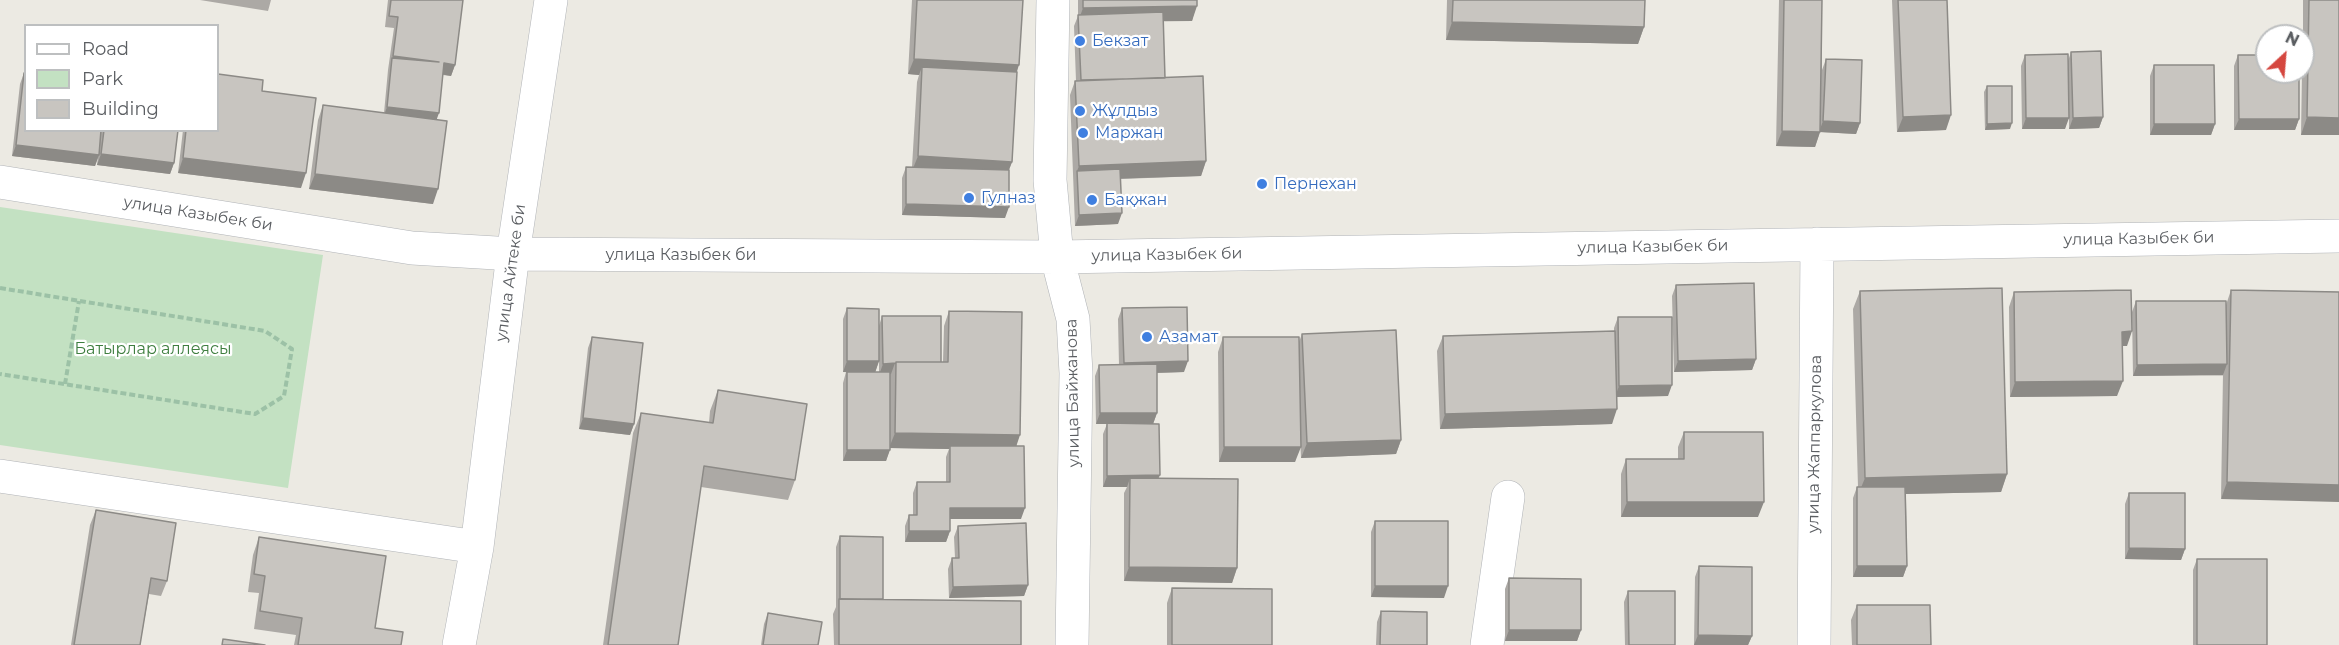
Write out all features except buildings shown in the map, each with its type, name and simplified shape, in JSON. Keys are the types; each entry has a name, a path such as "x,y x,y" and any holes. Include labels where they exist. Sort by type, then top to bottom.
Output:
{"street":[{"name":"улица Айтеке би","path":"459,645 477,547 513,254 551,0"},
{"name":"улица Байжанова","path":"1053,0 1050,180 1057,256 1073,319 1076,373 1072,645"},
{"name":"улица Казыбек би","path":"0,182 412,248 513,254 1057,256 2339,236"},
{"name":"улица Жаппаркулова","path":"1814,645 1817,244"},
{"path":"0,476 477,547"},
{"path":"1487,645 1508,497"}],"path":[{"path":"0,288 265,331 292,350 284,396 255,414 0,374"},
{"path":"65,384 79,301"}],"green space":[{"name":"Батырлар аллеясы","path":"0,207 323,255 288,488 0,445"}],"place":[{"name":"Бекзат","path":"1080,41"},
{"name":"Жұлдыз","path":"1080,111"},
{"name":"Маржан","path":"1083,133"},
{"name":"Пернехан","path":"1262,184"},
{"name":"Гулназ","path":"969,198"},
{"name":"Бақжан","path":"1092,200"},
{"name":"Азамат","path":"1147,337"}]}
